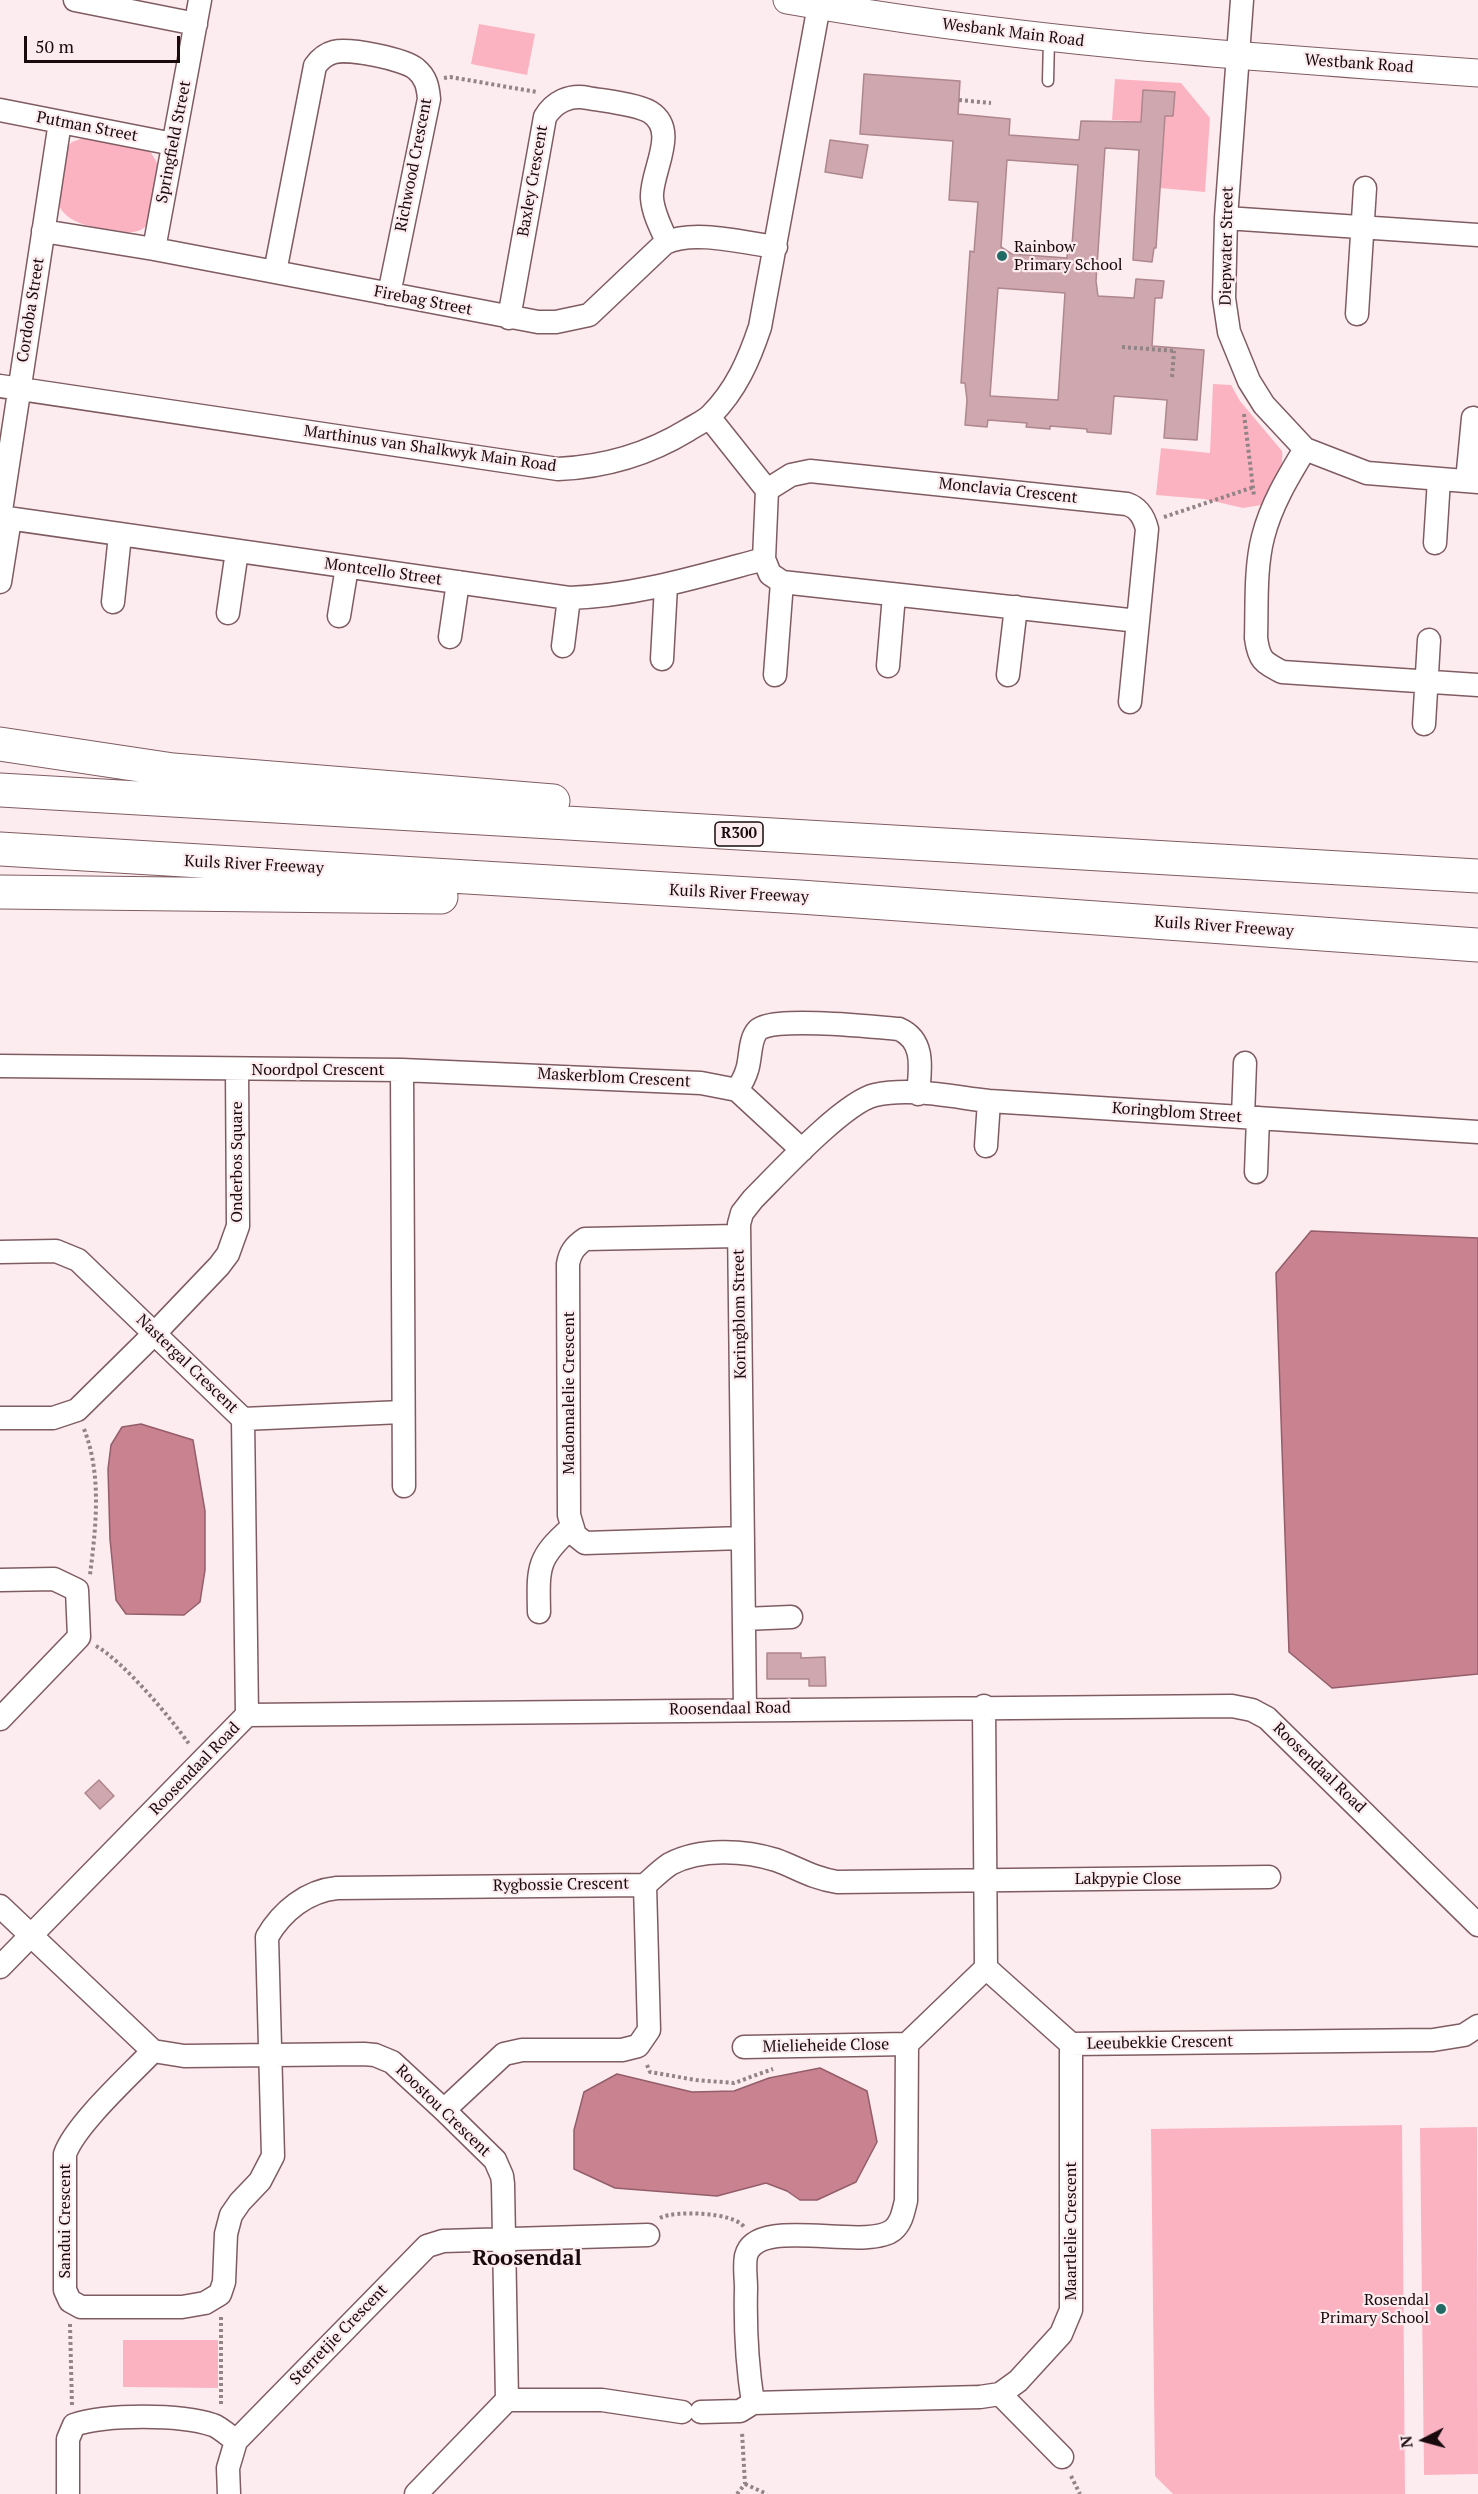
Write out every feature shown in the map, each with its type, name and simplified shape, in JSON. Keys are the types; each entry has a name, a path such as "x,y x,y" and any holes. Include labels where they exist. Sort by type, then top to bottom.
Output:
{"highway":[{"path":"0,744 173,770 675,811 743,834"},
{"name":"R300","path":"0,790 1478,876"},
{"name":"Kuils River Freeway","path":"0,849 800,897 1478,945"},
{"path":"0,892 417,896 687,905 800,897"}],"street":[{"path":"75,0 196,24"},
{"name":"Springfield Street","path":"153,249 200,0"},
{"name":"Wesbank Main Road","path":"787,0 820,3 1049,39 1239,57"},
{"name":"Diepwater Street","path":"1242,0 1226,218 1226,312 1229,332 1249,381 1264,405 1305,449 1367,473 1472,481"},
{"name":"Marthinus van Shalkwyk Main Road","path":"9,388 558,468 583,468 618,462 672,440 709,417 726,397 747,363 760,327 820,3"},
{"name":"Richwood Crescent","path":"275,272 313,71 319,60 331,52 339,51 402,61 414,67 426,81 429,99 389,294"},
{"name":"Westbank Road","path":"1239,57 1478,73"},
{"name":"Baxley Crescent","path":"509,318 545,117 554,105 566,99 583,97 645,110 657,118 664,132 664,139 652,189 652,200 667,241"},
{"name":"Putman Street","path":"0,110 173,144"},
{"name":"Cordoba Street","path":"0,582 9,388 43,231 60,122"},
{"path":"1357,314 1365,188"},
{"path":"1226,218 1478,235"},
{"name":"Firebag Street","path":"43,231 153,249 509,318 556,322 589,315 667,241"},
{"path":"667,241 697,237 776,248"},
{"path":"709,417 767,490 764,559 770,574 782,582 1138,621"},
{"path":"1472,481 1473,418"},
{"path":"1305,449 1285,483 1268,520 1262,549 1256,638 1263,662 1282,672 1478,684"},
{"name":"Monclavia Crescent","path":"767,490 791,475 810,471 1127,504 1134,507 1146,523"},
{"path":"1435,543 1439,479"},
{"name":"Montcello Street","path":"3,518 569,598 598,597 666,586 764,559"},
{"path":"1130,702 1147,537 1146,523"},
{"path":"113,602 120,535"},
{"path":"228,613 237,551"},
{"path":"339,616 347,567"},
{"path":"450,637 459,582"},
{"path":"775,675 782,582"},
{"path":"662,659 666,586"},
{"path":"888,666 894,595"},
{"path":"563,646 569,598"},
{"path":"1008,675 1016,607"},
{"path":"1424,724 1429,640"},
{"path":"802,1150 737,1090 748,1069 754,1035 766,1025 809,1023 889,1028 905,1032 915,1042 920,1056 918,1094"},
{"path":"1245,1063 1250,1117"},
{"name":"Noordpol Crescent","path":"0,1066 402,1070 404,1486"},
{"name":"Onderbos Square","path":"77,1410 219,1266 234,1242 238,1226 239,1202 237,1069"},
{"name":"Maskerblom Crescent","path":"402,1070 701,1083 737,1090"},
{"name":"Koringblom Street","path":"745,1709 738,1236 742,1213 747,1206 802,1150 845,1112 865,1099 885,1094 918,1094 989,1101 1478,1132"},
{"path":"986,1146 989,1101"},
{"name":"Koringblom Street","path":"1250,1117 1256,1172"},
{"name":"Madonnalelie Crescent","path":"572,1528 569,1515 570,1255 585,1239 738,1236"},
{"name":"Nastergal Crescent","path":"0,1252 56,1251 78,1260 243,1419 247,1715"},
{"path":"0,1418 53,1418 77,1410"},
{"path":"243,1419 402,1412"},
{"path":"539,1612 540,1565 551,1546 572,1528 575,1535 585,1543 743,1538"},
{"path":"0,1580 54,1579 77,1590 79,1637 0,1719"},
{"path":"744,1619 791,1617"},
{"path":"746,2407 746,2255 754,2242 771,2236 871,2235 891,2232 901,2222 906,2201 907,2044 986,1968 984,1706"},
{"name":"Roosendaal Road","path":"0,1967 247,1715 984,1706 1232,1706 1252,1710 1267,1718 1478,1924"},
{"name":"Lakpypie Close","path":"645,1885 669,1865 684,1858 714,1853 741,1853 766,1858 812,1876 837,1882 1269,1877"},
{"name":"Rygbossie Crescent","path":"270,2053 267,1937 288,1912 312,1894 337,1887 645,1885 649,2030 638,2046"},
{"path":"0,1906 153,2051"},
{"name":"Leeubekkie Crescent","path":"986,1968 1071,2044 1433,2040 1464,2035 1478,2026"},
{"name":"Mielieheide Close","path":"744,2047 907,2044"},
{"name":"Maartlelie Crescent","path":"1000,2394 1018,2381 1061,2334 1071,2310 1071,2044"},
{"path":"444,2110 504,2054 522,2050 621,2050 638,2046"},
{"name":"Roostou Crescent","path":"153,2051 184,2056 270,2053 364,2054 386,2058 489,2154 499,2168 503,2184 507,2400"},
{"name":"Sandui Crescent","path":"153,2051 83,2125 72,2139 65,2154 65,2290 70,2301 81,2307 182,2307 205,2303 220,2294"},
{"path":"220,2294 224,2282 226,2234 231,2215 260,2181 273,2156 270,2053"},
{"name":"Sterretjie Crescent","path":"229,2494 228,2468 236,2441 427,2246 443,2241 648,2235"},
{"path":"416,2494 507,2400 602,2400 692,2412 746,2407 980,2397 1000,2394 1062,2457"},
{"path":"68,2494 68,2439 74,2425 91,2419 170,2418 215,2426 236,2441"}],"lane":[{"path":"1048,81 1049,39"}],"path":[{"path":"426,81 450,77 542,93 554,105"},
{"path":"959,100 992,103"},
{"path":"1122,347 1175,351 1172,377"},
{"path":"1249,381 1242,401 1253,487 1257,513 1268,520"},
{"path":"1146,523 1253,487 1285,483"},
{"path":"77,1410 91,1447 96,1495 89,1582 77,1590"},
{"path":"79,1637 114,1659 153,1700 202,1763"},
{"path":"638,2046 650,2072 696,2080 734,2083 793,2061 816,2046"},
{"path":"648,2235 661,2217 668,2214 716,2214 741,2222 754,2242"},
{"path":"215,2426 222,2403 220,2294"},
{"path":"70,2301 74,2425"},
{"path":"737,2494 745,2484 746,2407"},
{"path":"745,2484 766,2494"}],"shaded area":[{"path":"479,24 535,34 527,75 471,64"},
{"path":"1115,79 1181,83 1210,118 1205,192 1160,188 1164,128 1133,125 1132,121 1112,120"},
{"path":"86,137 150,151 160,168 149,223 141,230 125,232 85,225 68,217 61,210 57,201 67,147 72,142"},
{"path":"1213,384 1231,385 1240,401 1282,451 1279,472 1261,505 1243,508 1204,499 1156,495 1161,448 1210,453"},
{"path":"1311,1231 1478,1238 1478,1674 1332,1688 1289,1652 1276,1273"},
{"path":"141,1424 193,1440 205,1511 205,1570 200,1602 184,1615 126,1614 116,1600 110,1539 108,1469 111,1445 122,1427"},
{"path":"820,2068 867,2091 877,2142 856,2182 817,2200 800,2200 787,2191 766,2183 717,2196 615,2188 574,2169 574,2130 584,2092 617,2074 692,2092 734,2091 769,2078"},
{"path":"1402,2125 1405,2494 1173,2494 1155,2476 1151,2129"},
{"name":"Rosendal Primary School","path":"1477,2127 1478,2474 1424,2475 1420,2128"},
{"path":"123,2340 218,2340 218,2388 123,2387"}],"building":[{"path":"864,74 960,81 958,114 1010,119 1009,135 1079,140 1081,121 1141,122 1143,90 1175,92 1173,116 1165,116 1156,248 1154,248 1152,262 1133,260 1139,150 1105,148 1096,281 1098,296 1134,298 1136,279 1164,281 1162,298 1155,298 1152,346 1204,350 1197,440 1164,438 1167,400 1114,396 1111,434 1087,432 1087,429 1026,427 1027,423 988,420 987,427 965,425 967,400 965,383 961,383 970,251 974,252 978,202 949,200 953,141 860,134","holes":["1007,160 1078,165 1072,245 1068,244 1067,258 1012,254 1001,247","998,288 1065,293 1058,400 990,396"]},
{"path":"830,140 868,145 862,178 825,172"},
{"path":"767,1653 801,1653 801,1658 825,1657 826,1686 809,1686 809,1679 767,1679"},
{"path":"99,1780 114,1796 100,1809 85,1793"}],"place":[{"name":"Rainbow Primary School","path":"1002,256"},
{"name":"Rosendal Primary School","path":"1441,2309"}],"district":[{"name":"Roosendal","path":"527,2259"}]}
